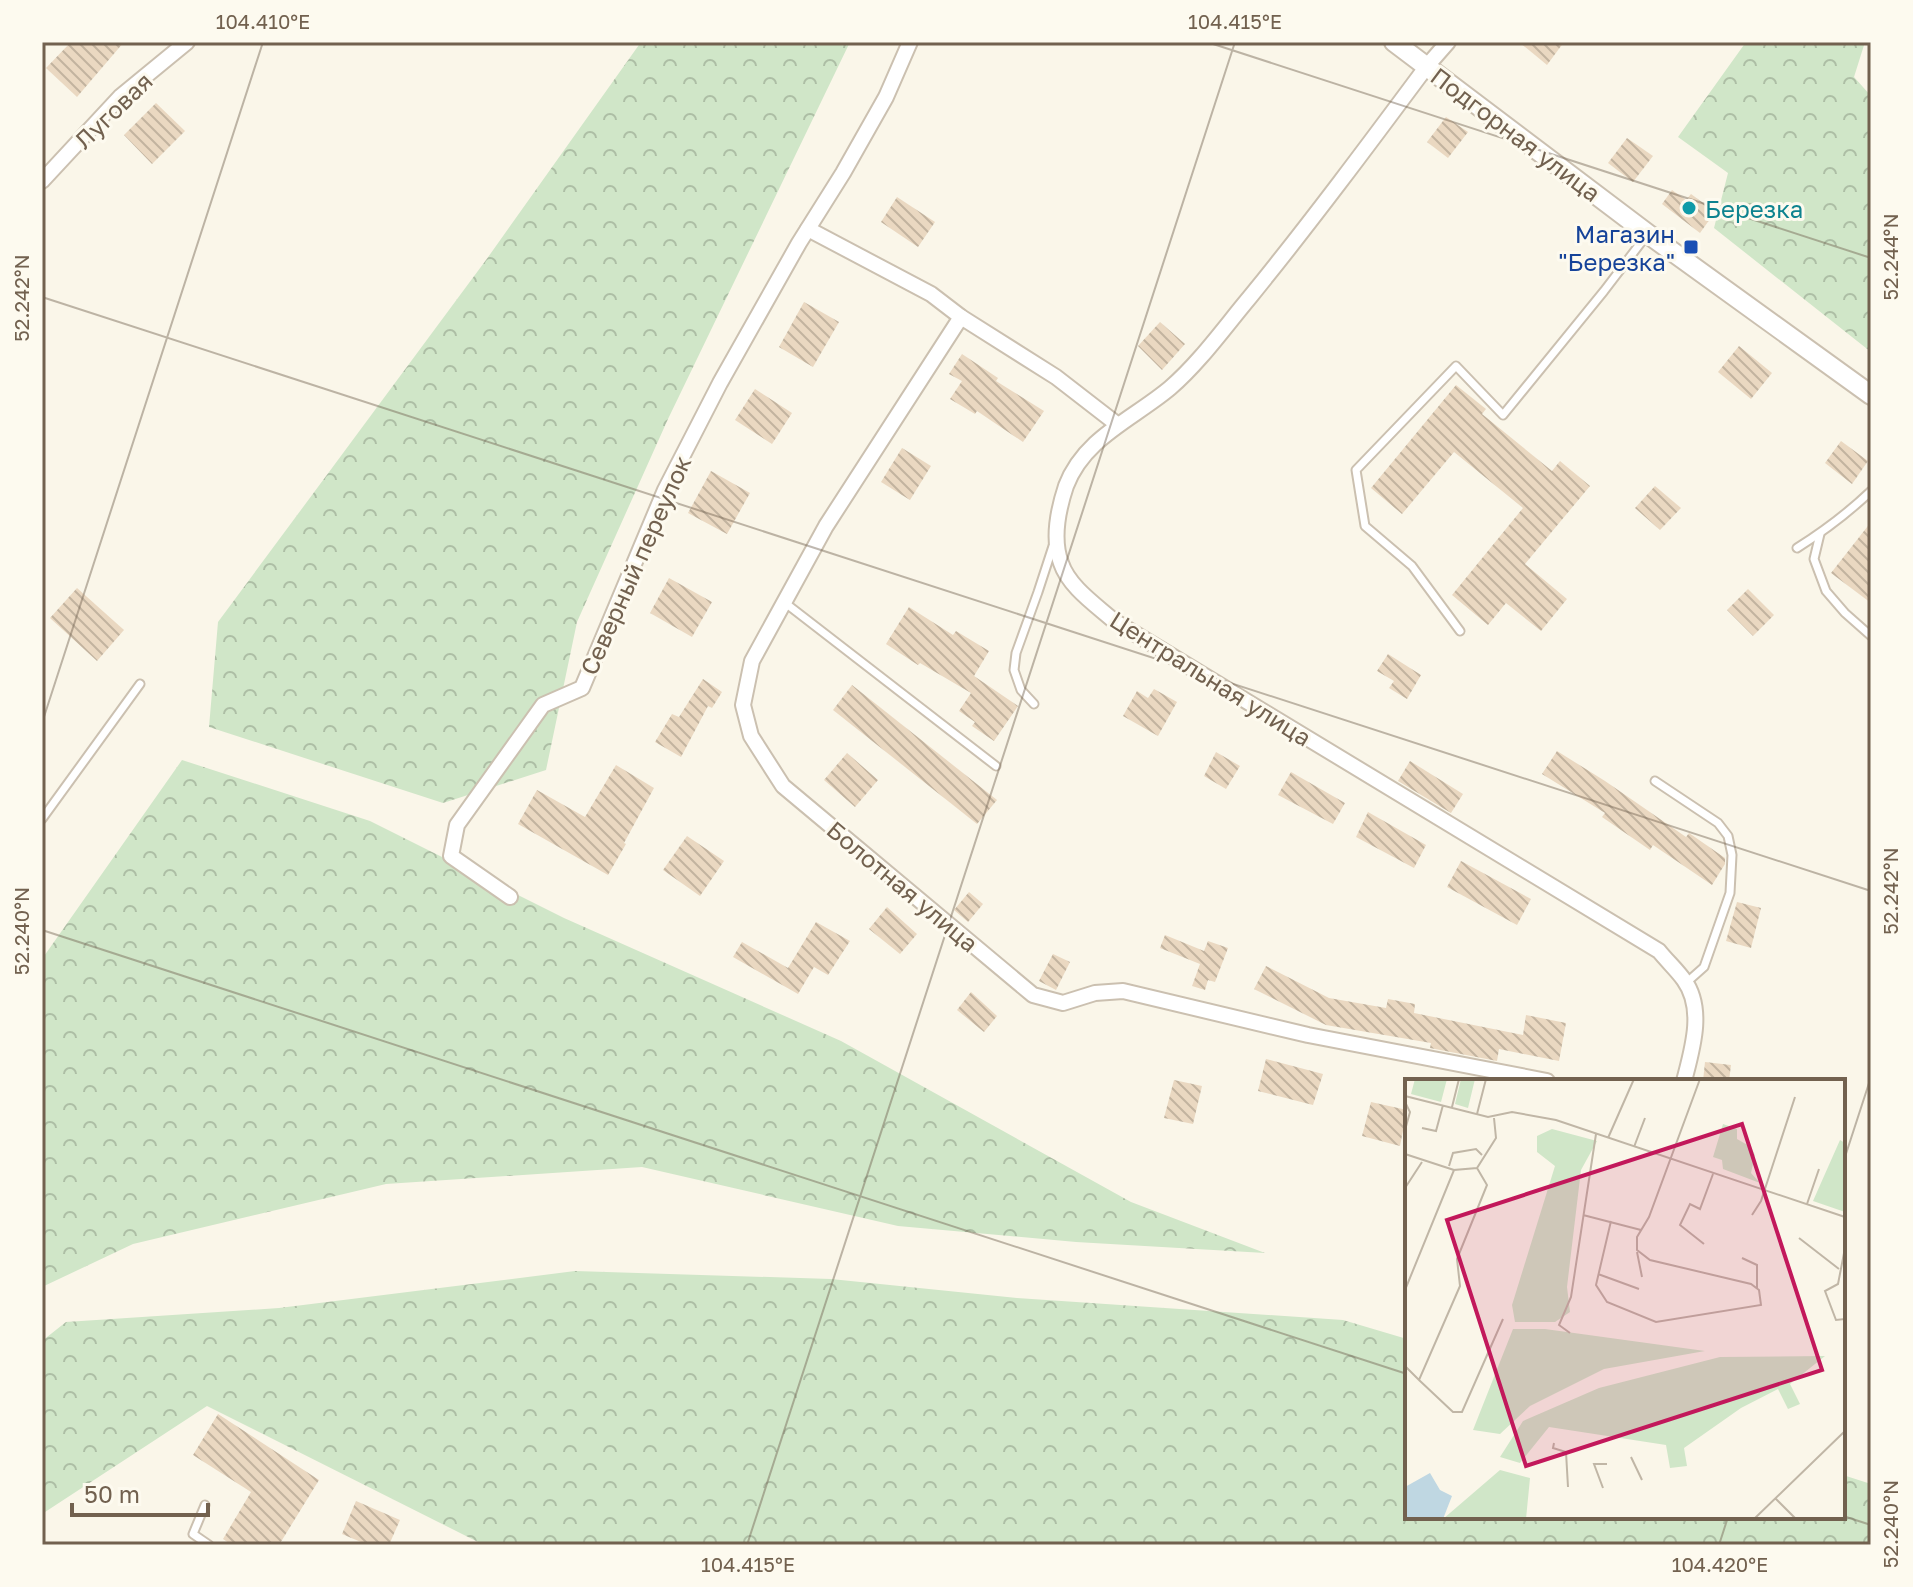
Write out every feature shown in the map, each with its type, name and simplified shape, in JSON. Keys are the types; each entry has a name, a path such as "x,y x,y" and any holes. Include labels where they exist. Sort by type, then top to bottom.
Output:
{"street":[{"name":"Луговая","path":"42,181 120,97 187,42"},
{"path":"910,42 886,97 808,229 931,294 961,317 1056,377 1118,425"},
{"name":"Подгорная улица","path":"1394,42 1648,234 1871,395"},
{"name":"Центральная улица","path":"1448,42 1285,253 1193,366 1169,389 1118,425 1081,458 1067,483 1060,507 1056,536 1061,564 1074,585 1114,621 1659,951 1686,983 1694,1003 1695,1036 1684,1079"},
{"name":"Северный переулок","path":"510,897 451,856 457,825 543,705 582,688 665,490 720,383 808,229"},
{"name":"Болотная улица","path":"961,317 826,526 752,661 743,705 751,736 783,786 1033,995 1063,1003 1095,993 1123,991 1308,1035 1537,1079"}],"lane":[{"path":"1460,631 1412,566 1365,526 1356,470 1456,366 1503,415 1648,234"},
{"path":"1797,548 1820,534 1871,491"},
{"path":"1820,534 1814,559 1826,591 1871,636"},
{"path":"1034,704 1021,690 1014,670 1016,653 1056,536"},
{"path":"784,602 996,766"},
{"path":"42,819 140,684"},
{"path":"1655,781 1718,823 1728,836 1732,855 1730,893 1704,967 1686,983"},
{"path":"205,1505 193,1534 209,1545"}],"green space":[{"path":"641,42 850,42 668,419 577,622 546,770 443,803 209,727 218,622 486,260"},
{"path":"1746,42 1865,42 1854,77 1871,96 1871,352 1714,228 1728,173 1678,137"},
{"path":"182,760 370,821 564,918 841,1041 1131,1202 1265,1253 1076,1242 898,1226 642,1167 386,1184 133,1244 42,1287 42,959"},
{"path":"575,1271 831,1279 1017,1298 1343,1320 1405,1338 1405,1519 1845,1519 1845,1476 1871,1484 1871,1545 484,1545 207,1406 42,1514 42,1341 66,1322 279,1308"}],"building":[{"path":"71,42 124,42 77,97 46,68"},
{"path":"1519,42 1564,42 1547,65"},
{"path":"156,103 185,131 152,164 124,135"},
{"path":"1446,117 1468,132 1448,158 1427,142"},
{"path":"1627,138 1653,156 1633,182 1608,163"},
{"name":"Березка","path":"1672,190 1686,200 1691,194 1715,212 1700,233 1662,204"},
{"path":"897,197 935,222 918,247 881,222"},
{"path":"804,302 839,322 813,367 779,347"},
{"path":"1160,322 1185,344 1162,370 1138,346"},
{"path":"1739,346 1772,373 1751,399 1718,372"},
{"path":"962,354 998,378 996,381 1044,411 1023,442 977,411 975,414 950,399 962,381 949,374"},
{"path":"1456,385 1486,409 1482,414 1552,471 1560,461 1590,486 1525,564 1567,599 1541,631 1506,603 1488,625 1452,595 1523,508 1454,452 1402,514 1371,488"},
{"path":"755,389 792,413 772,444 735,420"},
{"path":"1841,441 1868,461 1852,484 1825,463"},
{"path":"902,448 931,466 910,500 881,482"},
{"path":"711,471 750,493 727,534 688,513"},
{"path":"1655,486 1681,508 1660,530 1635,508"},
{"path":"1871,522 1871,603 1831,573"},
{"path":"669,578 712,602 692,637 650,613"},
{"path":"77,588 124,630 97,661 50,618"},
{"path":"1748,589 1774,615 1753,636 1727,610"},
{"path":"909,607 953,635 956,631 989,651 974,676 1018,706 994,741 972,726 975,722 959,711 971,693 886,644"},
{"path":"1388,654 1421,675 1407,699 1389,688 1394,681 1377,671"},
{"path":"703,679 722,692 712,708 708,706 681,757 655,742 672,714 679,717"},
{"path":"852,685 997,800 977,824 833,710"},
{"path":"1154,689 1177,702 1158,736 1123,716 1137,691 1148,698"},
{"path":"1557,751 1686,837 1689,833 1725,858 1725,864 1712,885 1653,845 1650,850 1602,817 1605,813 1542,774"},
{"path":"1216,752 1240,766 1226,789 1204,776"},
{"path":"847,753 878,780 855,807 824,780"},
{"path":"1410,761 1463,794 1451,813 1398,781"},
{"path":"616,765 654,788 608,875 518,824 537,790 585,817"},
{"path":"1291,772 1345,803 1333,824 1278,795"},
{"path":"1368,812 1426,845 1414,868 1356,837"},
{"path":"687,836 724,861 700,896 663,870"},
{"path":"1461,861 1531,899 1517,925 1447,887"},
{"path":"969,892 983,904 968,922 954,910"},
{"path":"1737,902 1761,908 1751,948 1726,941"},
{"path":"887,907 917,934 900,954 869,929"},
{"path":"816,922 850,941 828,975 814,967 798,994 733,957 742,942 788,968"},
{"path":"1165,935 1204,951 1208,941 1228,948 1215,982 1208,980 1205,990 1192,986 1200,964 1160,948"},
{"path":"1053,954 1070,962 1056,990 1039,981"},
{"path":"1266,966 1329,998 1386,1008 1388,999 1415,1004 1414,1013 1523,1035 1526,1015 1566,1023 1559,1061 1499,1049 1497,1061 1430,1048 1431,1043 1326,1025 1254,989"},
{"path":"971,992 997,1016 984,1032 957,1010"},
{"path":"1266,1059 1323,1074 1313,1105 1258,1091"},
{"path":"1705,1062 1731,1065 1729,1079 1703,1079"},
{"path":"1174,1080 1202,1086 1193,1124 1164,1118"},
{"path":"1371,1102 1405,1110 1400,1146 1362,1136"},
{"path":"218,1414 319,1480 279,1545 232,1545 223,1539 251,1492 193,1455"},
{"path":"356,1501 400,1520 389,1545 368,1545 342,1534"}],"place":[{"name":"Березка","path":"1689,208"},
{"name":"Магазин \"Березка\"","path":"1691,247"}]}
